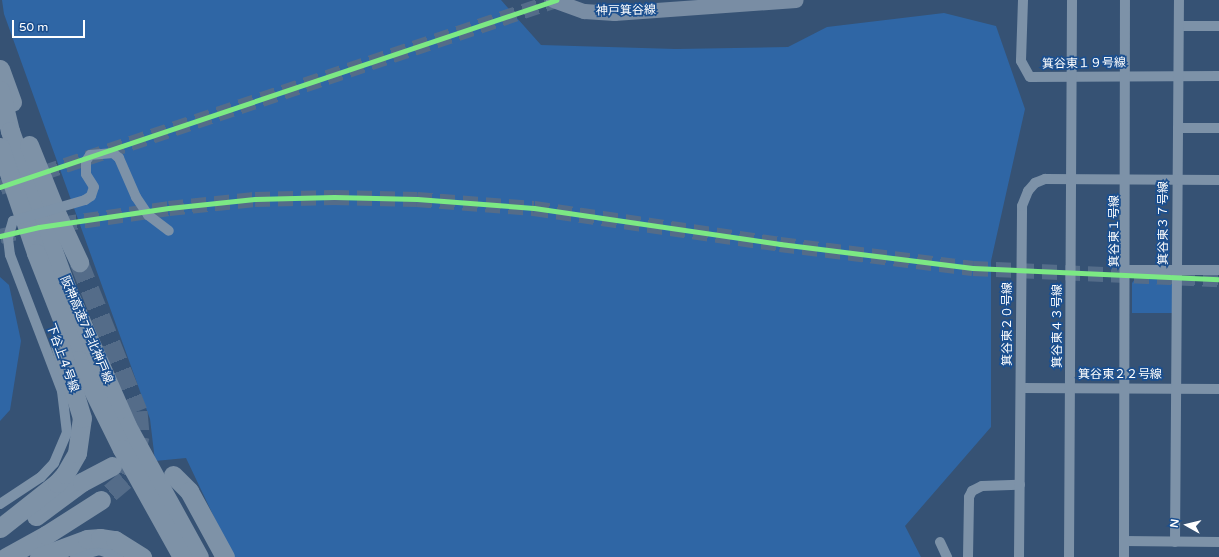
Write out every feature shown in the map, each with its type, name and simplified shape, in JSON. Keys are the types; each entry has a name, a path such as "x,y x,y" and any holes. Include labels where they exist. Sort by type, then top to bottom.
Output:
{"highway":[{"path":"0,69 58,217 79,262"},
{"name":"阪神高速7号北神戸線","path":"0,90 10,131 68,292 127,426 199,557"},
{"name":"阪神高速7号北神戸線","path":"0,147 36,253 78,360 122,449 182,557"},
{"path":"0,153 5,180 76,394 82,429 77,453 65,474 38,500 0,528"},
{"path":"0,540 82,482 112,466"},
{"path":"173,475 189,491 225,557"},
{"path":"6,557 46,536 101,500"},
{"path":"39,557 87,538 100,538 115,540 142,557"}],"street":[{"name":"神戸箕谷線","path":"553,0 572,8 597,13 636,13 733,2 796,0"},
{"name":"箕谷東１９号線","path":"1023,0 1022,67 1030,76 1037,78 1219,76"},
{"name":"箕谷東４３号線","path":"1069,557 1072,0"},
{"name":"箕谷東１号線","path":"1124,557 1126,0"},
{"name":"箕谷東３７号線","path":"1175,542 1179,0"},
{"path":"1179,26 1219,26"},
{"path":"1178,128 1219,128"},
{"name":"下谷上４号線","path":"0,504 41,477 54,463 67,432 62,391 10,255 8,238 13,221 85,200 91,196 94,187 86,174 86,161 90,155 113,153 118,158 140,203 157,224 169,231"},
{"name":"箕谷東２０号線","path":"1019,557 1022,206 1028,191 1035,183 1045,179 1219,180"},
{"path":"1125,270 1219,270"},
{"name":"箕谷東２２号線","path":"1021,388 1219,389"},
{"path":"968,557 968,497 972,491 982,486 1020,485"},
{"path":"1124,541 1219,542"},
{"path":"940,542 947,557"},
{"path":"75,557 99,550 119,557"}],"shaded area":[{"path":"2,0 501,0 541,45 676,49 788,47 827,27 944,13 996,26 1025,109 991,261 991,427 905,526 921,557 233,557 186,458 155,461 150,419 4,14"},
{"path":"1170,274 1175,279 1174,313 1132,313 1132,283 1138,275"},
{"path":"0,277 9,285 21,341 10,410 0,421"}],"tunnel":[{"path":"0,187 556,0"},
{"path":"0,236 39,227 169,208 255,199 334,197 417,199 534,208 780,244 973,268 1219,279"},
{"path":"79,262 138,411 140,436 135,458 125,480 101,500"}],"cycle path":[{"path":"0,187 556,0"},
{"path":"0,236 39,227 169,208 255,199 334,197 417,199 534,208 780,244 973,268 1219,279"}]}
